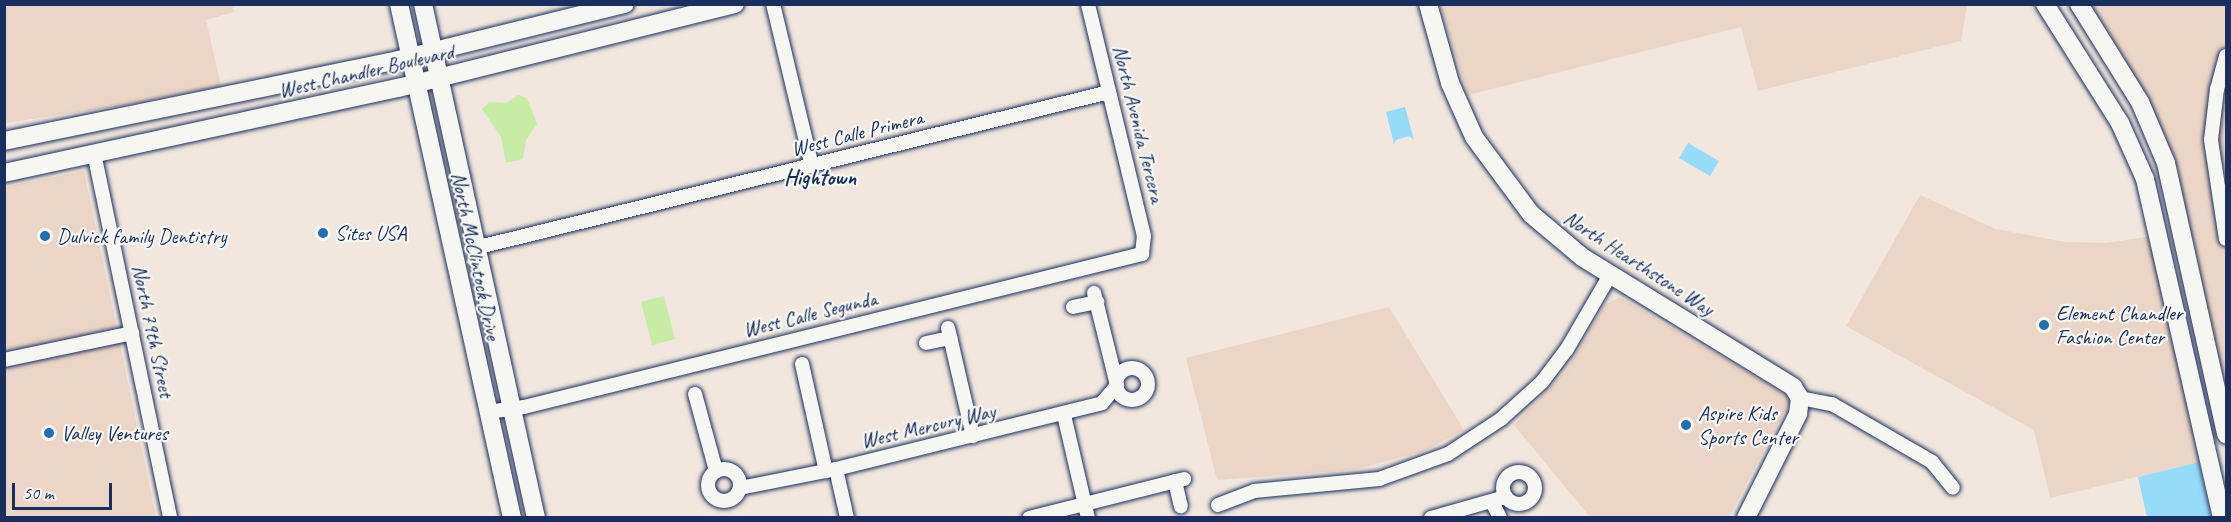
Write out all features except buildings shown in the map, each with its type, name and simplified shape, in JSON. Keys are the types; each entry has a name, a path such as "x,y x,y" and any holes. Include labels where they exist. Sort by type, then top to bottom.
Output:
{"main road":[{"name":"North McClintock Drive","path":"399,4 512,518"},
{"name":"North McClintock Drive","path":"423,4 536,518"},
{"name":"West Chandler Boulevard","path":"4,141 409,57 625,4"},
{"name":"West Chandler Boulevard","path":"4,173 415,84 735,4"},
{"name":"North Hearthstone Way","path":"1428,4 1453,91 1496,171 1542,224 1610,275 1784,379 1800,398"},
{"path":"2045,4 2120,123 2145,179 2222,518"},
{"path":"2079,4 2140,102 2166,163 2226,434"},
{"path":"1746,518 1797,416 1800,398"}],"street":[{"path":"773,4 812,166"},
{"name":"North Avenida Tercera","path":"1088,4 1144,236 1142,254"},
{"path":"2226,56 2217,89 2211,140 2226,239"},
{"name":"West Calle Primera","path":"475,248 1109,92"},
{"name":"North 79th Street","path":"94,153 170,518"},
{"name":"West Calle Segunda","path":"488,412 511,410 1142,254"},
{"path":"1218,505 1254,491 1379,479 1429,463 1466,443 1501,419 1542,382 1567,349 1610,275"},
{"name":"West Mercury Way","path":"716,471 708,484 715,497 730,499 740,488 831,470 1064,415 1102,403 1117,385 1095,297 1073,307"},
{"path":"4,360 132,333"},
{"path":"926,343 949,333 973,436"},
{"path":"802,364 831,470 848,518"},
{"path":"694,394 716,471 731,470 738,477 740,488"},
{"path":"1800,398 1833,404 1932,462 1953,488"},
{"path":"1064,415 1087,511"},
{"path":"1029,518 1087,511 1179,480 1181,506"},
{"path":"1431,518 1499,499 1500,518"}],"shaded area":[{"path":"5,4 232,5 234,12 206,20 221,86 127,105 5,123"},
{"path":"1440,4 1967,5 1961,41 1758,91 1741,27 1468,95"},
{"path":"2091,5 2226,5 2226,388 2175,162 2147,95"},
{"path":"84,171 156,517 5,517 4,187"},
{"path":"1920,195 1996,229 2065,242 2107,243 2152,236 2199,462 2050,498 2034,430 1846,326"},
{"path":"1620,297 1786,395 1789,403 1729,517 1590,517 1514,425 1566,371 1605,305"},
{"path":"1389,307 1464,430 1424,451 1353,470 1217,480 1186,358"}],"green space":[{"path":"518,95 527,98 537,124 526,140 523,159 506,163 501,137 482,109 489,102 506,103"},
{"path":"664,296 675,339 652,345 641,302"}],"water":[{"path":"1405,107 1414,140 1409,136 1396,140 1394,144 1386,112"},
{"path":"1688,143 1719,161 1710,176 1679,158"},
{"path":"2199,462 2211,517 2147,517 2138,477"}],"place":[{"name":"Sites USA","path":"323,233"},
{"name":"Dulvick family Dentistry","path":"45,236"},
{"name":"Element Chandler Fashion Center","path":"2044,325"},
{"name":"Aspire Kids Sports Center","path":"1686,425"},
{"name":"Valley Ventures","path":"49,433"}],"district":[{"name":"Hightown","path":"820,179"}]}
